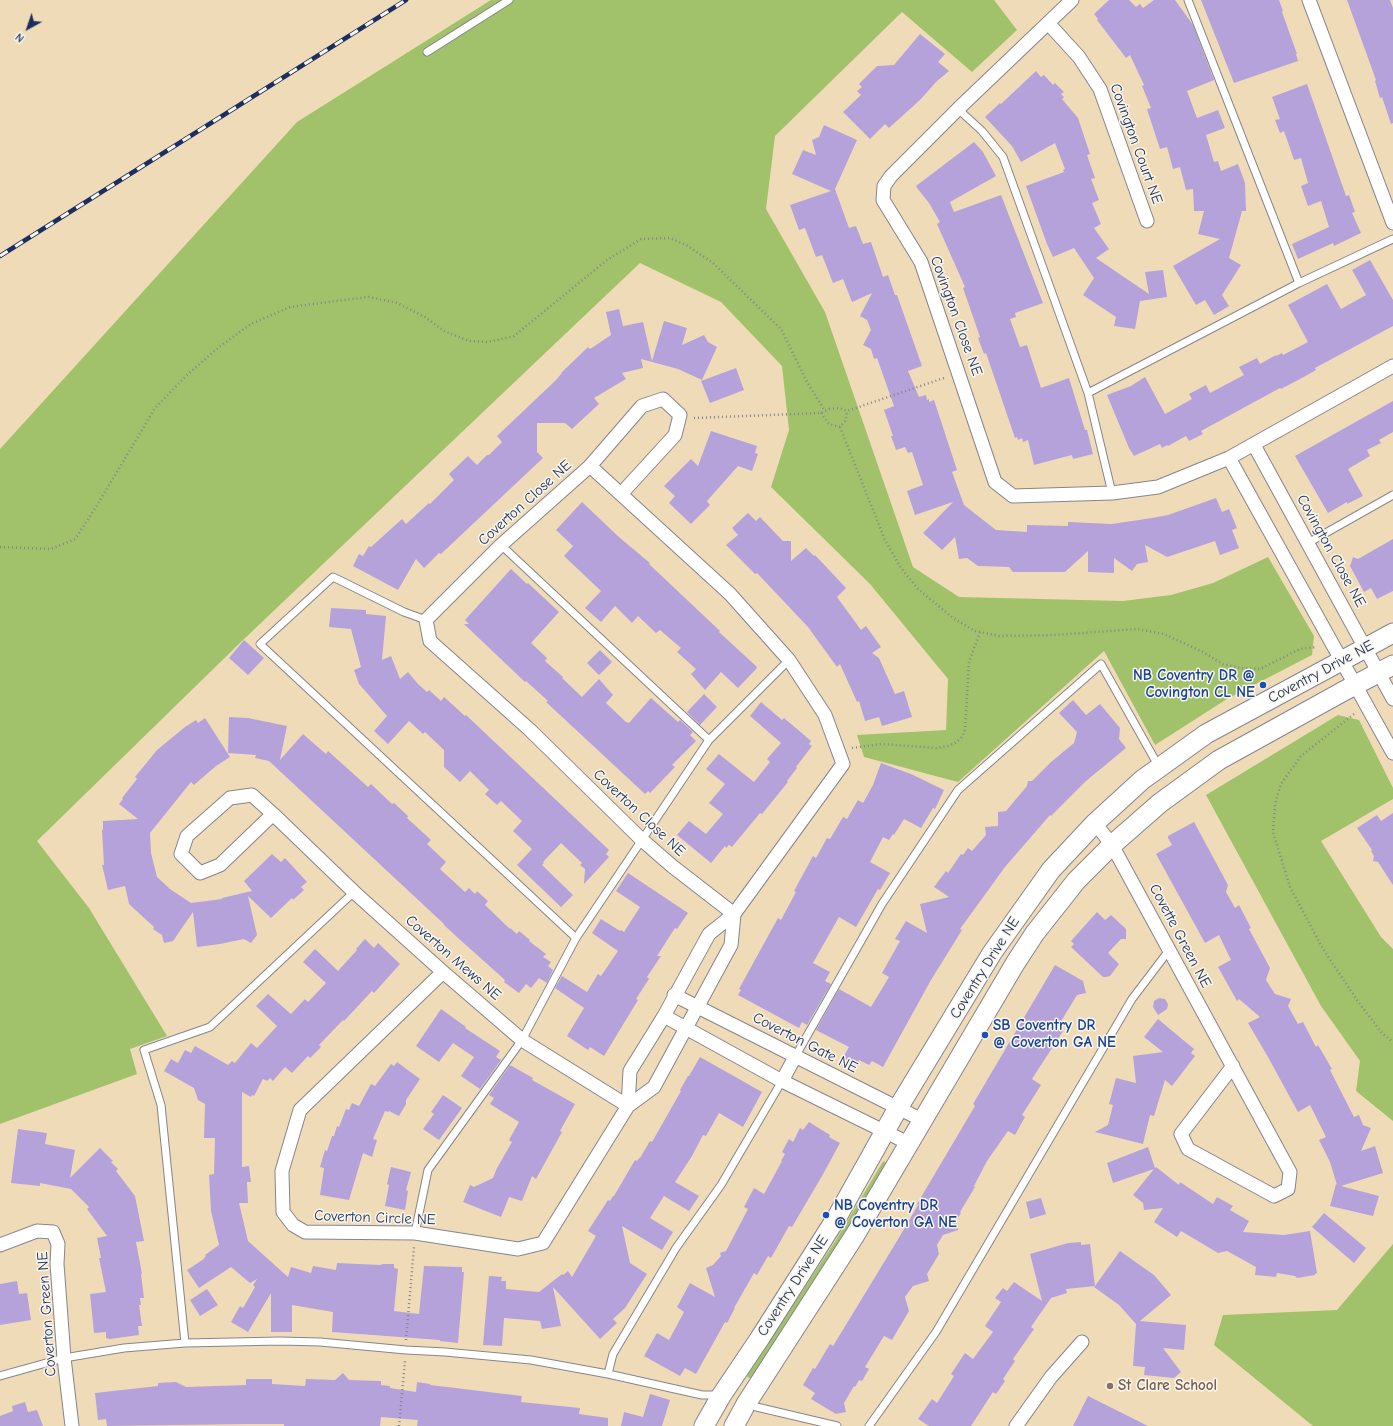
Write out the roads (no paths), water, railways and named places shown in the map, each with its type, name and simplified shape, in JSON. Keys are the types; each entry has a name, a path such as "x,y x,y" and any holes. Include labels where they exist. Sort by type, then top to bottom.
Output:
{"street":[{"name":"Covington Close NE","path":"1072,0 958,109 891,176 884,186 883,200 921,262 995,482 1013,496 1112,492 1158,487 1229,458 1393,366"},
{"path":"1309,0 1393,223"},
{"name":"Covington Court NE","path":"1048,22 1079,57 1100,89 1147,221"},
{"path":"590,466 642,406 663,399 680,415 675,434 621,494"},
{"name":"Covington Close NE","path":"1254,445 1365,648 1386,669 1393,699"},
{"path":"1229,458 1393,753"},
{"name":"Coverton Close NE","path":"674,994 708,934 734,914 843,764 825,715 789,660 730,594 590,466 501,545 426,620 430,640 530,730 641,839 672,866 734,914"},
{"name":"Coventry Drive NE","path":"704,1426 721,1396 837,1217 898,1108 996,947 1052,870 1095,824 1142,780 1206,734 1393,633"},
{"name":"Coventry Drive NE","path":"734,1426 746,1404 855,1235 908,1143 1035,933 1076,881 1112,845 1160,803 1219,760 1386,669"},
{"path":"1159,768 1174,792"},
{"name":"Coverton Mews NE","path":"273,814 220,865 200,872 181,854 187,836 230,798 252,795 273,814 354,892 522,1040 628,1106"},
{"name":"Covette Green NE","path":"1095,824 1112,845 1170,949 1290,1172 1288,1189 1274,1196 1188,1149 1181,1134 1232,1066"},
{"path":"699,1006 731,945 734,914"},
{"name":"Coverton Circle NE","path":"443,972 300,1110 282,1171 283,1212 293,1225 305,1232 415,1233 518,1248 543,1243 628,1106 654,1087 699,1006"},
{"name":"Coverton Gate NE","path":"674,994 795,1057 922,1120"},
{"name":"Coverton Circle NE","path":"628,1106 630,1070 664,1016 674,994"},
{"path":"664,1016 782,1081 908,1143"},
{"path":"782,1081 795,1057"},
{"name":"Coverton Green NE","path":"0,1245 37,1231 53,1232 58,1244 57,1264 64,1358 72,1426"},
{"path":"1016,1426 1051,1377 1082,1342"},
{"path":"721,1396 746,1404"}],"lane":[{"path":"427,52 509,0"},
{"path":"1188,0 1299,283"},
{"path":"958,109 982,131 1003,157 1088,393 1112,492"},
{"path":"1088,393 1299,283 1393,239"},
{"path":"1308,543 1393,495"},
{"path":"501,545 709,740"},
{"path":"426,620 404,612 333,577 260,644 576,938"},
{"path":"415,1233 428,1170 522,1040 576,938 641,839 709,740 789,660"},
{"path":"795,1057 882,904 958,790 1101,664 1159,768"},
{"path":"185,1343 162,1105 144,1050 210,1027 354,892"},
{"path":"869,1426 936,1332 1132,999 1170,949"},
{"path":"608,1374 613,1354 676,1248 721,1184 782,1081"},
{"path":"0,1376 64,1358 124,1348 185,1343 280,1341 320,1342 531,1360 608,1374 702,1395 721,1396"},
{"path":"746,1404 837,1426"}],"railway":[{"path":"0,256 406,0"}],"place":[{"name":"NB Coventry DR @ Covington CL NE","path":"1263,685"},
{"name":"SB Coventry DR @ Coverton GA NE","path":"985,1035"},
{"name":"NB Coventry DR @ Coverton GA NE","path":"826,1215"},
{"name":"St Clare School","path":"1110,1386"}]}
